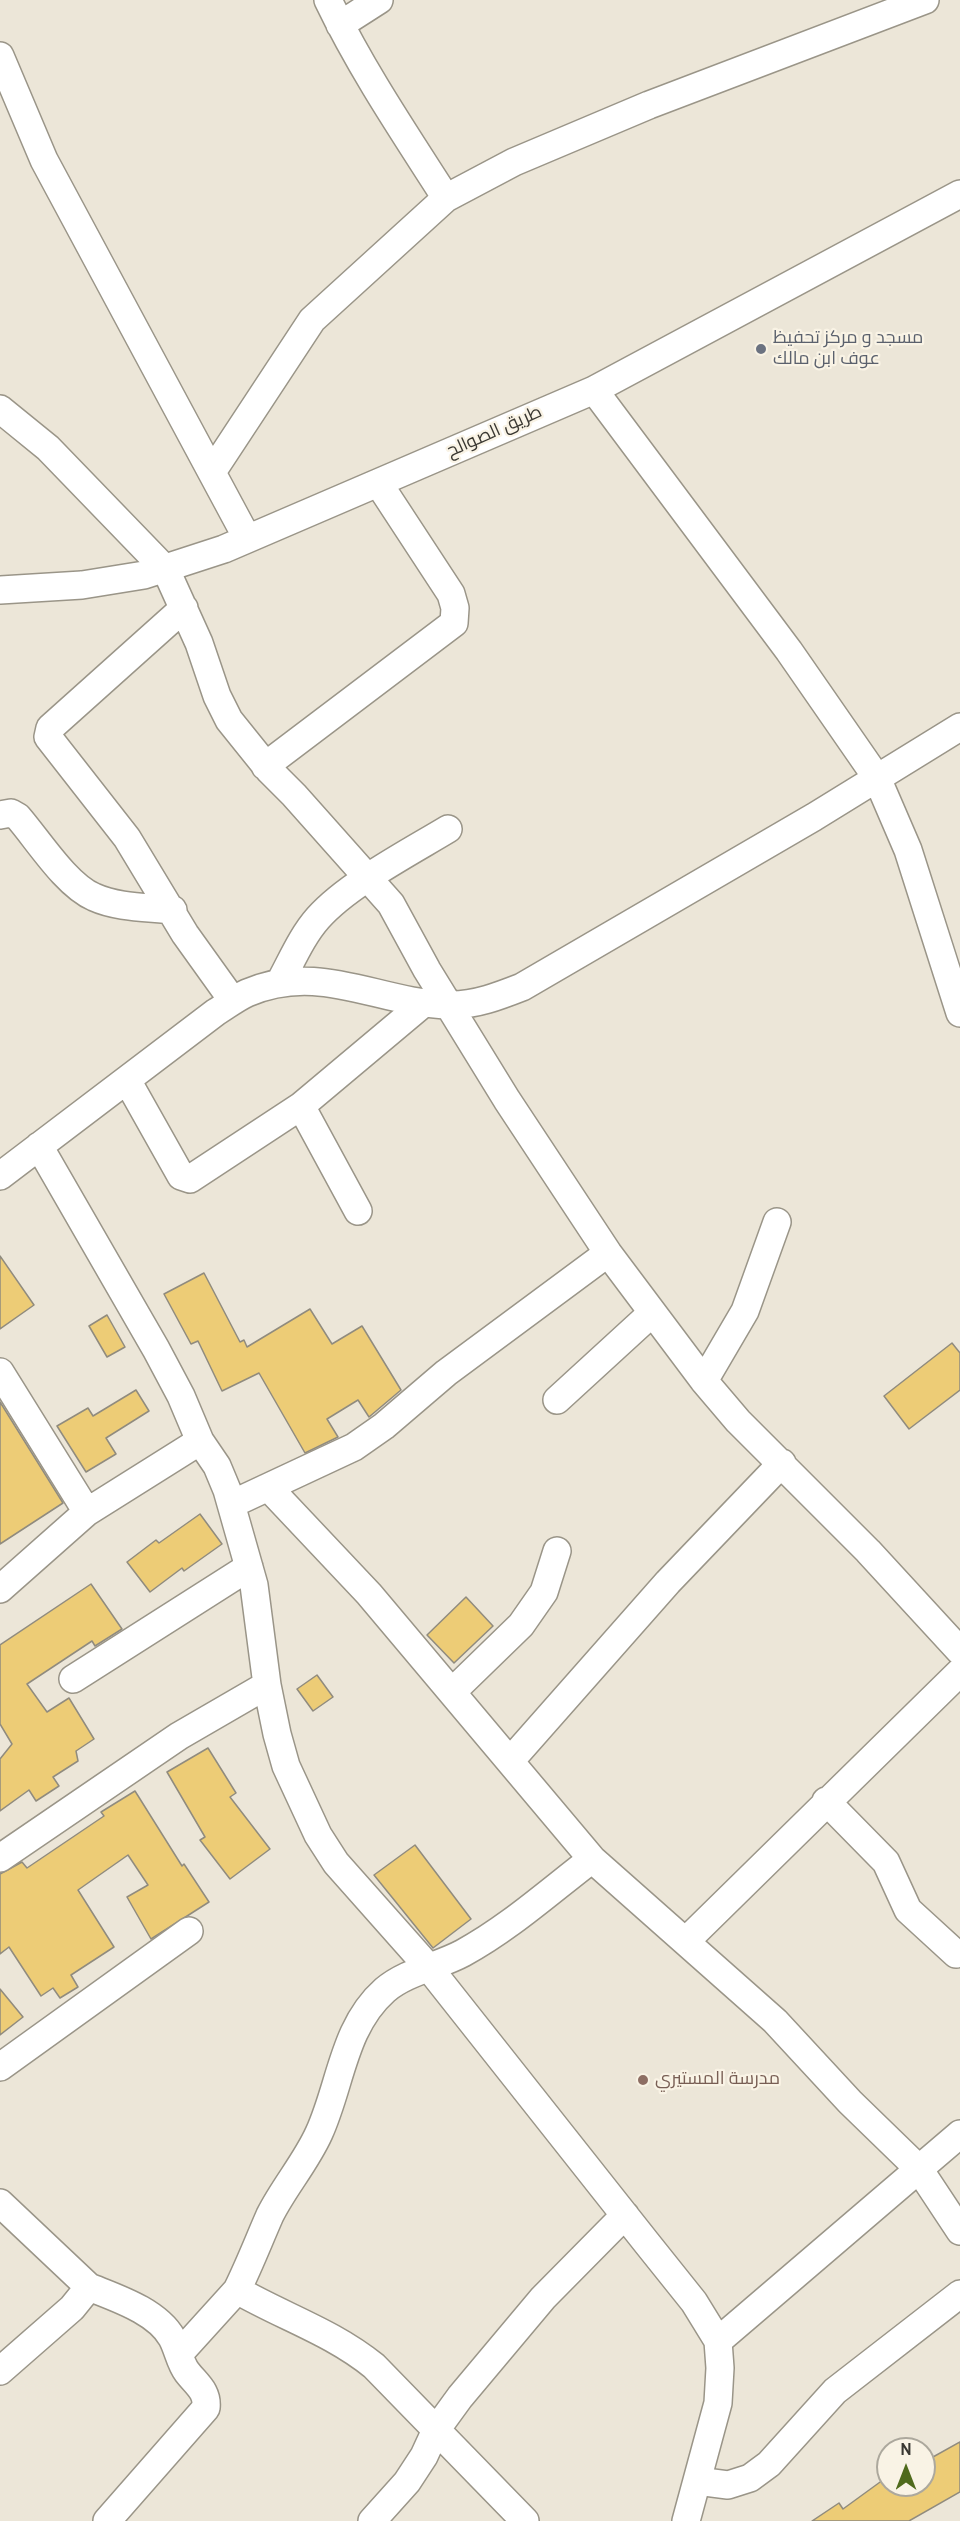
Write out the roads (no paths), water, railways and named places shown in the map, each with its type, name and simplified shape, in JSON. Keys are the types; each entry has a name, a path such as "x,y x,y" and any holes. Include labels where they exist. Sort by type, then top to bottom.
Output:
{"street":[{"path":"328,0 340,25 446,198"},
{"path":"340,25 379,0"},
{"path":"212,472 312,320 446,198 514,162 649,105 925,0"},
{"path":"0,56 44,159 247,538"},
{"name":"طريق الصوالح","path":"0,590 82,585 166,570 379,484 594,390 960,194"},
{"path":"594,390 789,651 877,778 908,850 960,1014"},
{"path":"0,409 48,448 166,570 184,608 209,668 217,696 229,720 265,766 294,795 391,904 427,970 438,1004 507,1100 608,1253 704,1381 738,1422 782,1462 960,1651"},
{"path":"265,766 454,623 455,608 451,594 379,484"},
{"path":"184,608 48,734 52,744 127,838 185,934 233,1001"},
{"path":"0,1176 126,1080 246,993 280,982 306,980 340,983 438,1004 481,1002 522,987 960,727"},
{"path":"0,815 11,813 18,816 71,880 93,897 113,903 172,910"},
{"path":"280,982 307,931 320,915 367,879 448,829"},
{"path":"126,1080 181,1176 190,1179 301,1106 438,1004"},
{"path":"301,1106 358,1211"},
{"path":"39,1146 156,1349 181,1396 200,1441 217,1466 232,1504 249,1567 265,1650 267,1685 286,1766 318,1835 336,1863 429,1969 694,2302 718,2341 720,2368 718,2403 686,2521"},
{"path":"704,1381 745,1311 777,1222"},
{"path":"232,1504 354,1447 384,1426 446,1373 608,1253"},
{"path":"557,1400 652,1313"},
{"path":"0,1372 87,1512"},
{"path":"0,1589 87,1512 200,1441"},
{"path":"512,1760 668,1582 782,1462"},
{"path":"269,1488 369,1594 512,1760 592,1859 775,2020 850,2102 919,2169 960,2231"},
{"path":"452,1692 521,1625 544,1592 557,1551"},
{"path":"73,1678 249,1567"},
{"path":"686,1941 826,1801 960,1672"},
{"path":"0,1858 179,1736 267,1685"},
{"path":"826,1801 886,1862 908,1910 956,1954"},
{"path":"179,2354 237,2290 270,2216 326,2118 347,2048 362,2018 384,1991 396,1981 464,1953 505,1926 592,1859"},
{"path":"0,2067 189,1931"},
{"path":"718,2341 960,2134"},
{"path":"0,2203 89,2287 144,2312 171,2336 185,2370 206,2394 206,2408 107,2521"},
{"path":"372,2521 407,2482 424,2456 436,2430 543,2298 625,2215"},
{"path":"0,2371 72,2308 89,2287"},
{"path":"237,2290 276,2313 310,2325 349,2346 374,2366 525,2521"},
{"path":"697,2481 728,2485 750,2478 770,2464 835,2391 960,2294"}],"place":[{"name":"مسجد و مركز تحفيظ عوف ابن مالك","path":"761,349"},
{"name":"مدرسة المستيري","path":"643,2080"}]}
